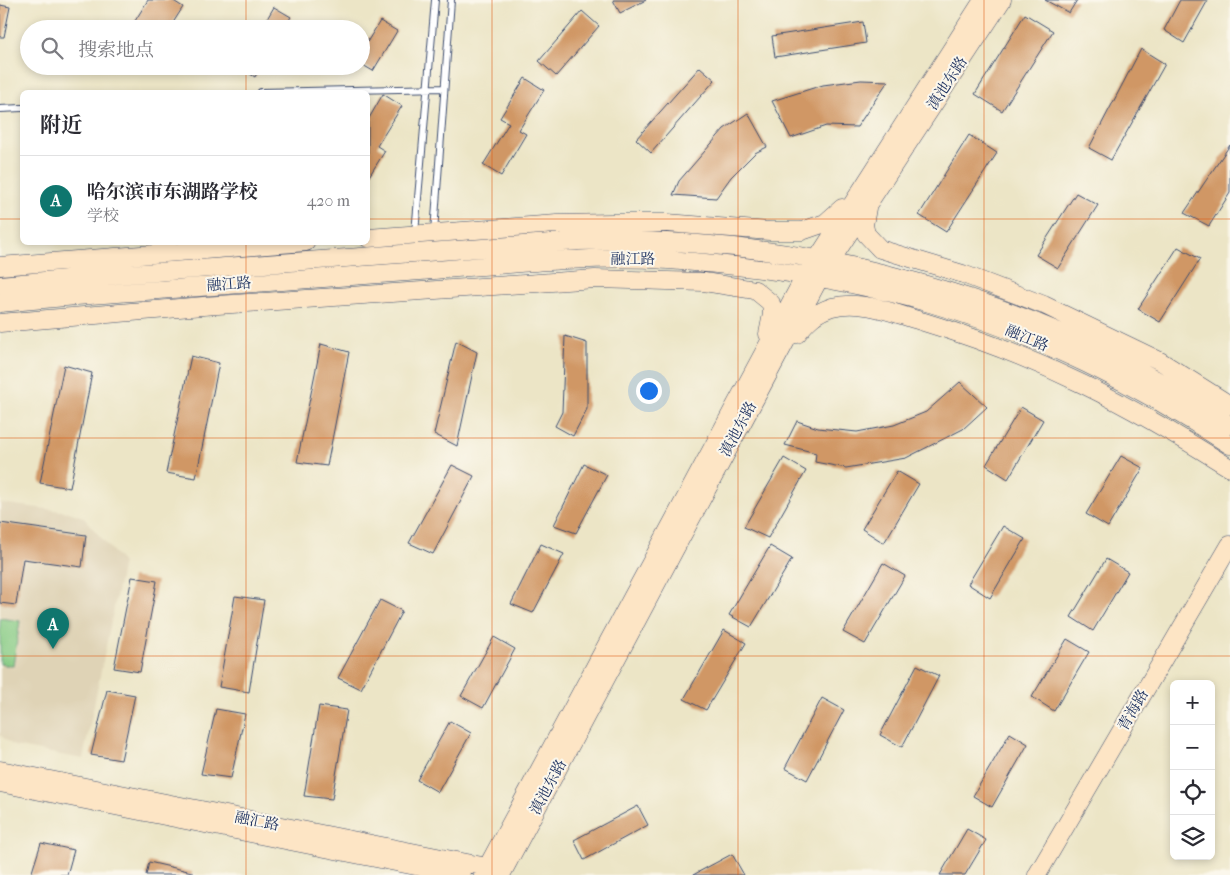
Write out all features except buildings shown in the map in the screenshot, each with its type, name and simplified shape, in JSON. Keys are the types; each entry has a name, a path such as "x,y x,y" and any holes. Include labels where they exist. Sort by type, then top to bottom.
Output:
{"street":[{"name":"滇池东路","path":"863,199 983,0"},
{"name":"滇池东路","path":"498,872 767,361 818,268 863,199 1002,0"},
{"path":"370,238 584,223 667,223 802,231 825,223 863,199"},
{"path":"863,199 866,234 880,249 939,267 1036,301 1097,328 1160,361 1230,405"},
{"path":"741,228 794,256"},
{"name":"融江路","path":"0,285 577,241 674,242 794,256 818,268 934,304 1021,335 1101,372 1230,445"},
{"path":"0,266 268,245"},
{"name":"融江路","path":"0,303 85,295 573,260 665,260 758,270 818,268 897,277 985,302 1074,338 1182,394 1230,425"},
{"path":"897,277 939,267"},
{"path":"704,282 758,270"},
{"path":"0,323 543,281 665,279 704,282 755,290 770,303 772,314 767,361"},
{"path":"767,361 815,314 833,307 844,306 883,310 979,339 1068,376 1158,422 1230,468"},
{"name":"青海路","path":"1037,875 1230,545"},
{"name":"融汇路","path":"0,770 498,872"},
{"name":"融汇路","path":"0,783 461,875"}],"lane":[{"path":"415,235 435,0"},
{"path":"434,233 451,0"},
{"path":"344,90 444,88"},
{"path":"0,109 20,108"}],"shaded area":[{"path":"0,503 69,512 83,517 123,563 83,759 14,746 0,735"}],"green space":[{"path":"0,618 20,621 13,666 0,664"}],"place":[{"name":"哈尔滨市东湖路学校","path":"53,649"}]}
